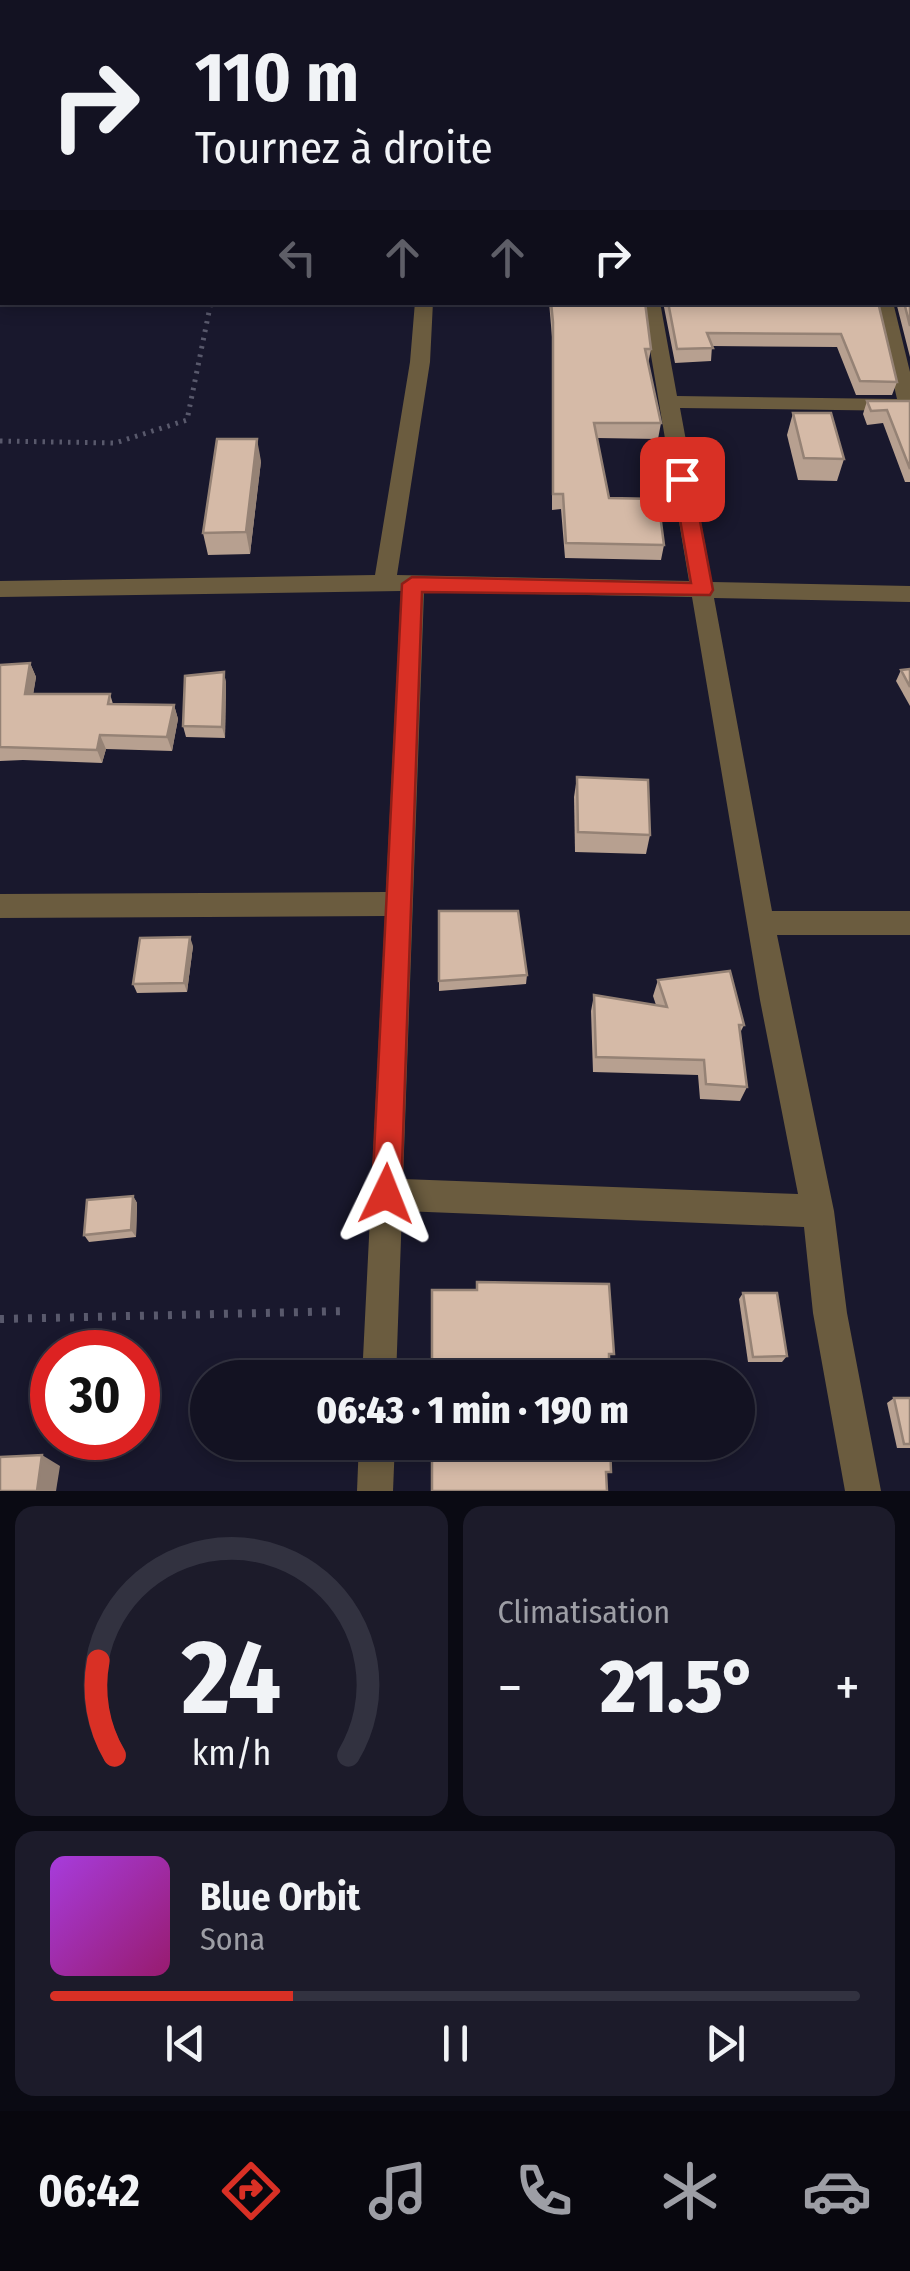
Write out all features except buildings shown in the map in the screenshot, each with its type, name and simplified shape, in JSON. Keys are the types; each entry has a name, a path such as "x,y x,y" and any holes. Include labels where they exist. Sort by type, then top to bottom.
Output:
{"street":[{"path":"380,1360 398,904 399,584 424,305"},
{"path":"651,305 760,923 818,1211 830,1314 862,1491"},
{"path":"669,402 909,404 885,305"},
{"path":"0,590 399,584 910,594"},
{"path":"0,906 398,904"},
{"path":"760,923 910,923"},
{"path":"386,1194 818,1211"},
{"path":"374,1491 375,1460"}],"path":[{"path":"0,441 115,444 187,420 210,305"},
{"path":"0,1319 382,1310"}],"route":[{"path":"386,1194 412,584 702,590 682,479"}]}
